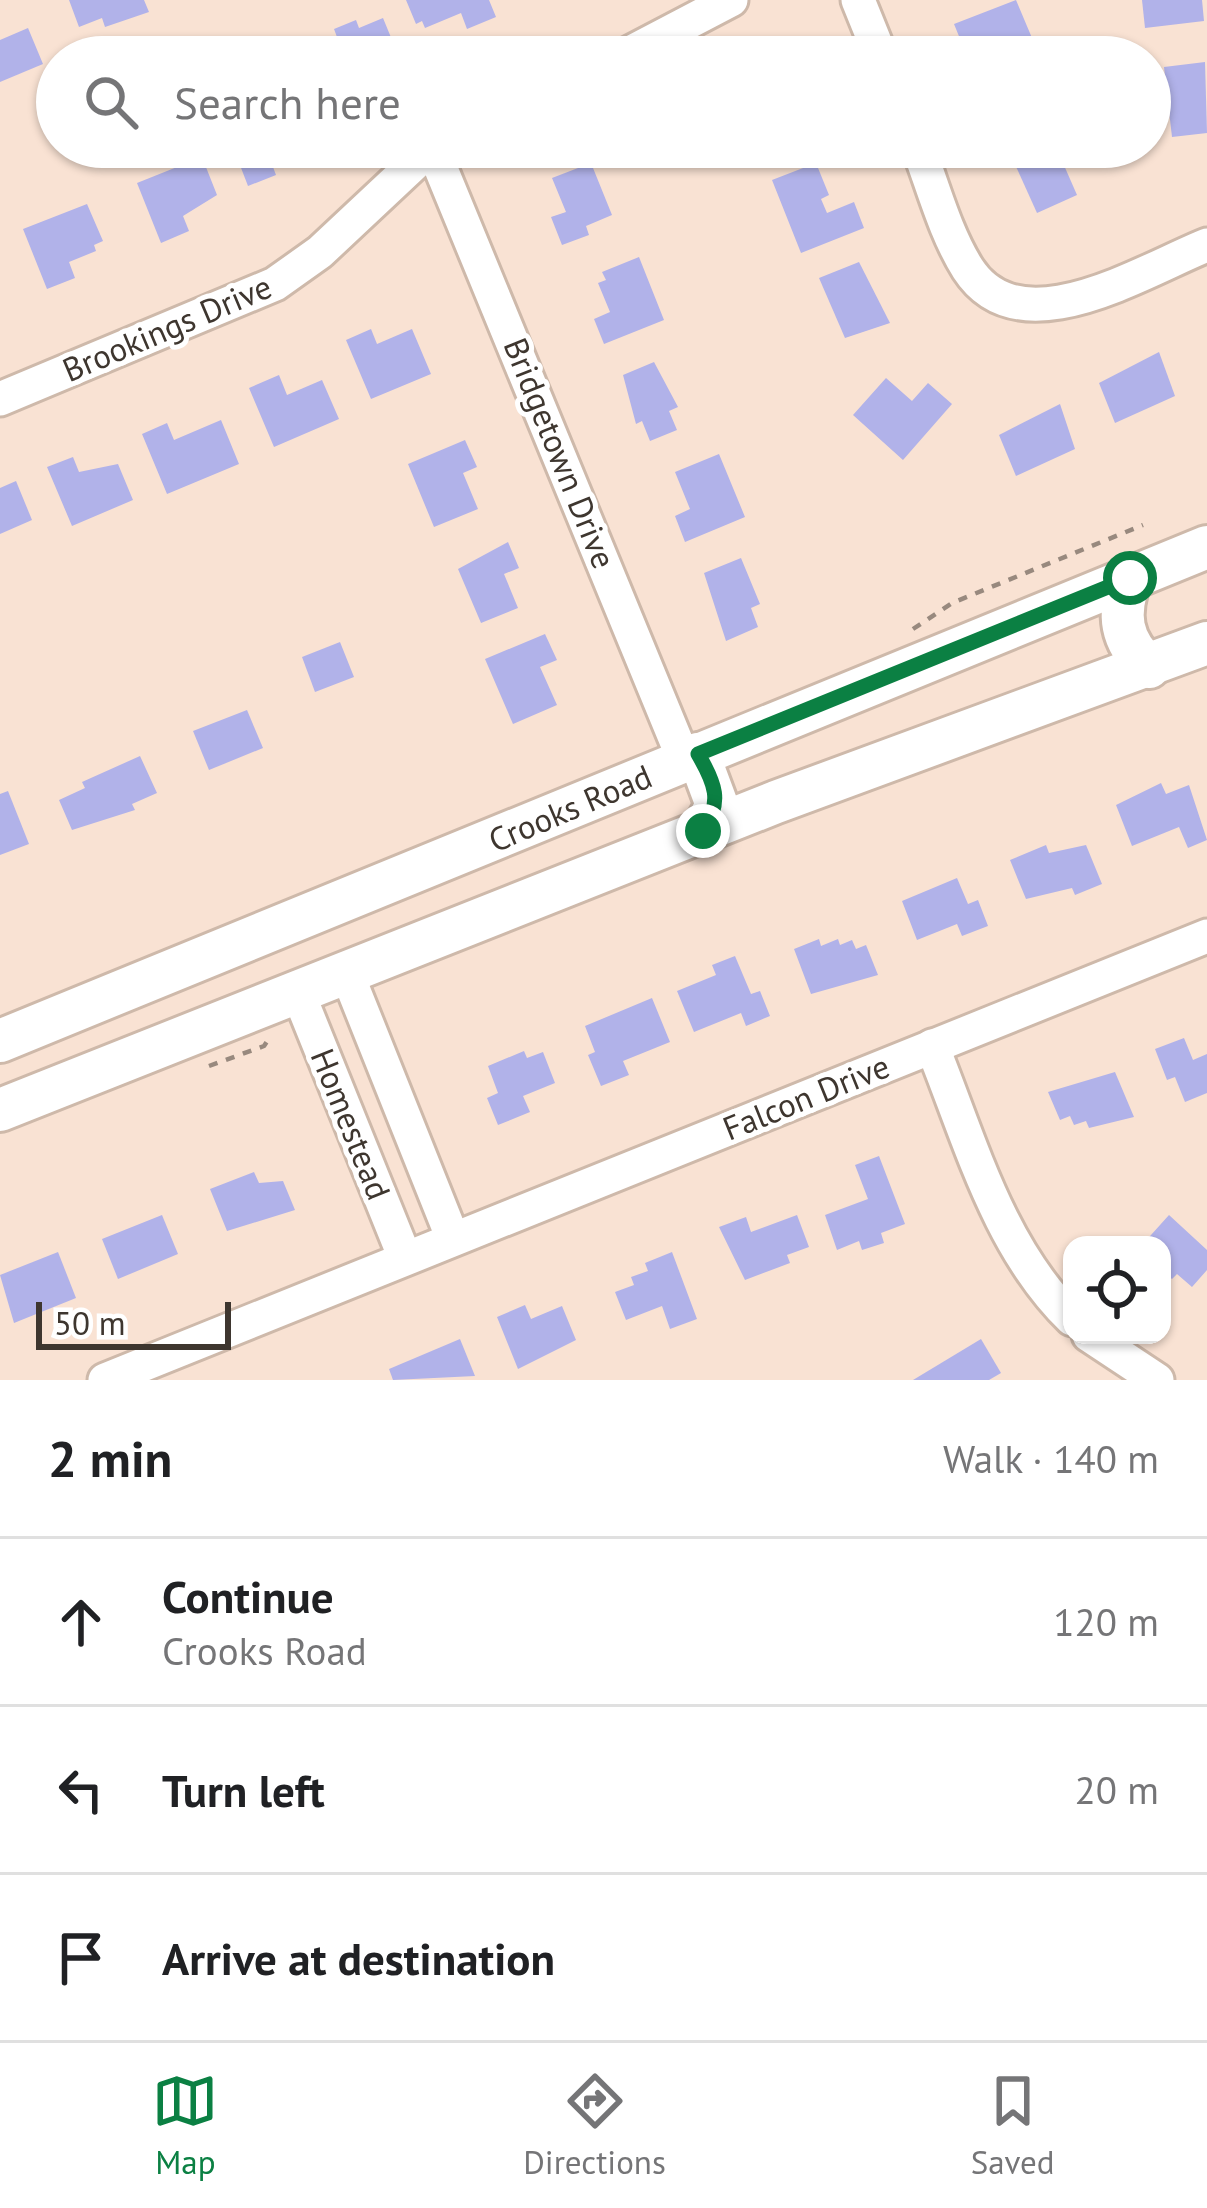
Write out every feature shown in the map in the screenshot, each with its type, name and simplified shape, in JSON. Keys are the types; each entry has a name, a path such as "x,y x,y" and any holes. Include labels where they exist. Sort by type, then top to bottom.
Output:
{"main road":[{"name":"Crooks Road","path":"0,1041 1207,547"},
{"path":"1130,578 1122,622 1126,641 1148,667"},
{"name":"Crooks Road","path":"0,1110 703,831 1207,643"},
{"path":"691,757 716,791 717,805 703,831"},
{"path":"296,923 286,961 297,990"}],"street":[{"path":"662,36 731,0"},
{"path":"858,0 873,36"},
{"name":"Brookings Drive","path":"0,399 275,284 320,252 410,168"},
{"name":"Bridgetown Drive","path":"441,168 691,757"},
{"path":"927,168 967,268 1007,301 1057,304 1207,245"},
{"name":"Falcon Drive","path":"105,1380 1207,936"},
{"name":"Homestead","path":"346,970 453,1239"},
{"name":"Homestead","path":"297,990 405,1258"},
{"path":"932,1046 1016,1246 1063,1307"},
{"path":"1099,1344 1137,1376"}],"path":[{"path":"913,629 952,603 1143,525"}],"building":[{"path":"69,0 144,0 149,12 105,27 102,18 79,27"},
{"path":"406,0 489,0 496,17 467,29 461,13 425,28 422,21 416,24"},
{"path":"1016,0 1031,36 959,36 954,24"},
{"path":"1142,0 1202,0 1204,21 1145,28"},
{"path":"383,18 390,36 337,36 334,29 356,20 359,28"},
{"path":"28,28 36,47 36,67 0,82 0,40"},
{"path":"1205,62 1207,133 1172,137 1171,66"},
{"path":"174,168 206,168 217,195 183,216 189,231 161,243 137,183"},
{"path":"241,168 273,168 276,175 248,186"},
{"path":"593,168 612,215 586,226 589,235 562,245 551,217 566,212 552,178"},
{"path":"803,168 818,168 829,195 821,199 827,213 854,202 864,228 801,253 772,180"},
{"path":"1017,168 1065,168 1077,195 1037,213"},
{"path":"87,204 103,241 94,245 96,251 69,262 75,278 47,289 23,229"},
{"path":"639,257 664,320 604,344 594,319 610,312 598,283 606,280 602,272"},
{"path":"859,262 890,323 845,338 819,278"},
{"path":"371,329 377,344 412,329 431,374 371,399 346,340"},
{"path":"1159,352 1175,396 1115,423 1099,383"},
{"path":"654,362 678,407 669,411 677,430 650,441 642,421 636,424 623,375"},
{"path":"279,375 287,395 322,380 339,419 274,447 249,388"},
{"path":"886,378 912,401 928,383 952,404 903,460 853,415"},
{"path":"1060,404 1075,449 1016,476 999,435"},
{"path":"221,420 239,464 167,494 142,434 167,423 174,440"},
{"path":"465,440 477,467 463,473 478,509 434,527 408,464"},
{"path":"719,454 745,517 685,542 675,516 690,509 675,472"},
{"path":"73,457 79,472 118,464 133,500 72,526 47,467"},
{"path":"16,481 32,520 0,534 0,488"},
{"path":"508,542 519,568 504,574 518,608 481,623 458,569"},
{"path":"741,558 760,604 751,608 758,627 726,641 704,573"},
{"path":"545,634 557,660 540,667 557,705 513,724 485,659"},
{"path":"340,642 354,677 315,692 302,657"},
{"path":"247,710 263,748 209,770 193,731"},
{"path":"140,756 157,793 132,804 135,810 72,830 59,800 85,788 82,782"},
{"path":"1161,783 1166,794 1189,785 1207,840 1188,848 1179,827 1132,846 1116,805"},
{"path":"8,791 29,844 0,855 0,794"},
{"path":"1046,845 1049,853 1086,845 1102,884 1075,895 1072,888 1026,899 1010,860"},
{"path":"957,878 968,904 978,900 988,926 962,936 957,924 917,940 902,901"},
{"path":"819,939 821,946 838,939 840,945 852,940 856,949 866,945 878,975 811,994 794,949"},
{"path":"735,956 751,994 760,991 770,1016 746,1026 741,1013 694,1032 677,991 716,975 712,965"},
{"path":"652,998 670,1042 623,1061 629,1075 601,1086 588,1055 595,1052 585,1026"},
{"path":"1184,1038 1193,1060 1207,1054 1207,1093 1185,1102 1175,1077 1167,1080 1155,1049"},
{"path":"524,1051 527,1058 543,1052 555,1083 523,1096 530,1112 498,1125 487,1098 498,1093 488,1066"},
{"path":"1115,1072 1134,1117 1089,1128 1086,1121 1074,1125 1070,1116 1060,1120 1048,1092"},
{"path":"879,1156 905,1224 881,1233 884,1243 862,1250 859,1241 837,1250 825,1215 868,1199 855,1165"},
{"path":"254,1172 259,1183 283,1181 295,1210 227,1231 210,1189"},
{"path":"162,1215 178,1254 118,1279 102,1239"},
{"path":"797,1215 809,1247 787,1255 790,1263 745,1280 719,1227 746,1217 751,1232"},
{"path":"1169,1215 1207,1250 1207,1270 1192,1287 1177,1274 1172,1279 1171,1236 1150,1236"},
{"path":"58,1252 76,1298 14,1323 0,1275"},
{"path":"672,1252 697,1319 670,1329 662,1306 626,1320 615,1292 634,1285 631,1277 648,1271 645,1263"},
{"path":"525,1305 531,1319 562,1306 576,1340 518,1369 497,1317"},
{"path":"460,1339 475,1376 393,1380 389,1369"},
{"path":"981,1339 1001,1373 989,1380 913,1380"}],"route":[{"path":"703,831 717,805 716,791 698,754 1130,578"}]}
